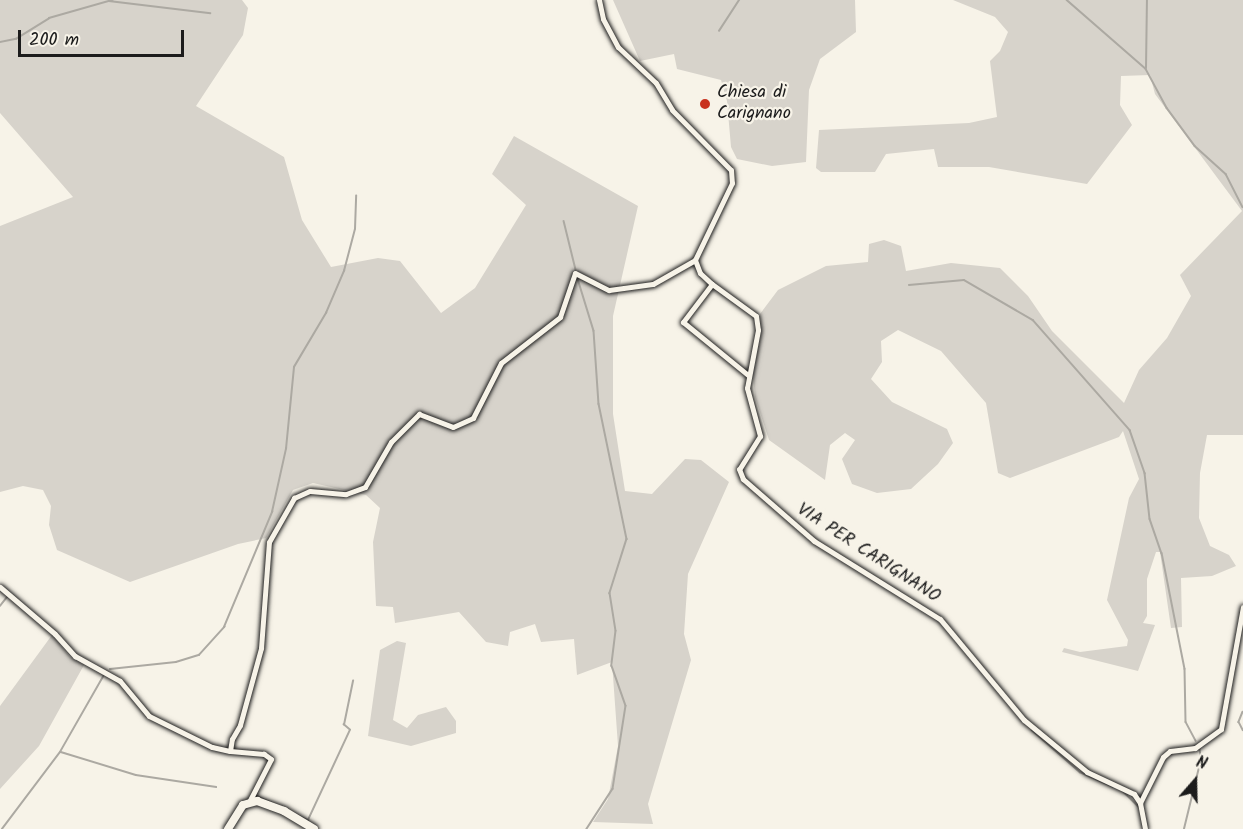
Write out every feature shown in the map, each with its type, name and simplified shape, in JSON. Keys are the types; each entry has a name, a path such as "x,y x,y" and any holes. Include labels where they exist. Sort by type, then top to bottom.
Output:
{"street":[{"path":"230,751 261,648 269,542 294,498 310,491 345,494 365,487 391,442 418,414 453,427 473,418 501,363 560,317 575,273 609,290 654,284 695,261 732,183 731,170 672,110 656,83 618,47 603,19 600,0"},
{"name":"VIA PER CARIGNANO","path":"695,261 700,273 712,284 756,316 758,330 748,375 749,399 760,436 739,469 742,479 814,541 940,619 1024,720 1088,772 1134,794 1140,803"},
{"path":"712,284 683,322 748,375"},
{"path":"0,587 55,633 75,656 120,681 150,716 212,747 264,754 271,759 249,802 237,812 228,829"},
{"path":"1145,829 1140,803 1163,757 1170,751 1195,748 1221,729 1243,608"},
{"path":"249,802 269,804 314,829"}],"shaded area":[{"path":"0,0 242,0 248,8 243,35 196,106 284,157 302,220 331,267 378,258 400,261 441,313 475,288 526,205 492,174 514,136 638,206 613,316 613,414 625,491 652,494 685,459 701,460 729,482 688,574 684,634 691,660 648,804 653,824 593,822 608,799 618,746 612,662 577,675 574,639 541,642 535,624 510,632 508,646 486,642 459,612 395,623 393,607 376,606 373,542 380,508 366,495 313,483 293,490 266,538 238,544 130,582 57,550 49,525 51,506 43,490 23,486 0,492 0,226 73,197 0,113"},
{"path":"613,0 855,0 856,32 820,59 809,90 806,162 772,166 737,159 731,147 727,101 721,80 677,69 674,54 640,61"},
{"path":"953,0 1243,0 1243,435 1207,435 1200,473 1199,518 1210,546 1229,555 1236,566 1212,576 1181,578 1182,627 1171,628 1160,552 1156,552 1147,579 1147,616 1143,623 1155,625 1138,671 1062,652 1064,648 1080,652 1127,646 1128,640 1107,600 1129,498 1139,479 1123,431 1119,437 1010,478 998,473 986,403 941,351 898,330 881,341 882,362 871,379 892,402 947,429 953,443 938,464 911,489 877,493 852,484 842,459 855,440 845,433 830,445 825,480 769,440 755,397 753,375 761,335 760,314 778,290 826,266 868,262 869,244 884,240 901,246 906,271 951,263 1000,268 1028,296 1052,331 1124,403 1139,370 1167,338 1191,296 1180,275 1242,211 1155,94 1150,75 1121,76 1120,105 1132,125 1087,184 989,167 938,167 934,149 886,154 875,172 821,172 816,168 819,130 969,123 997,117 990,61 1000,51 1008,32 995,17"},
{"path":"52,635 70,657 84,665 39,746 0,789 0,706"},
{"path":"397,641 406,643 393,720 407,728 418,715 446,707 456,721 456,733 411,746 368,736 380,650"}],"waterway":[{"path":"0,42 16,39 49,18 112,0"},
{"path":"719,31 739,0"},
{"path":"1067,0 1146,69 1167,108 1195,146 1226,174 1243,207"},
{"path":"1146,68 1147,0"},
{"path":"109,1 210,13"},
{"path":"110,669 176,662 199,655 224,627 272,512 286,449 294,367 326,313 344,271 355,229 356,196"},
{"path":"564,221 576,270"},
{"path":"578,279 594,331 599,404 627,539 610,593 616,631 612,666 626,706 613,789 587,829"},
{"path":"909,285 964,280 1033,320 1130,430 1145,473 1150,519 1162,553 1185,669 1186,722 1196,741"},
{"path":"0,606 7,597"},
{"path":"2,829 60,752 104,675"},
{"path":"255,795 308,820 350,730 344,725 353,681"},
{"path":"1243,712 1239,722 1243,730"},
{"path":"1032,730 1080,772 1113,787"},
{"path":"1184,829 1201,759 1199,747"},
{"path":"61,752 136,775 216,787"},
{"path":"1123,791 1139,807"}],"place":[{"name":"Chiesa di Carignano","path":"705,104"}]}
